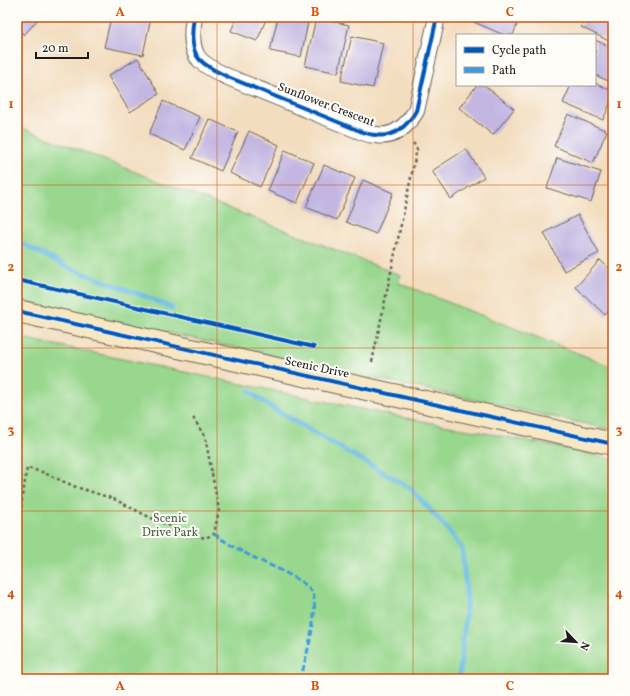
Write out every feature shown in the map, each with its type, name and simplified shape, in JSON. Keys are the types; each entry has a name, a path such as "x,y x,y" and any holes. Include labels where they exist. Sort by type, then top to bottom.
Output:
{"street":[{"name":"Sunflower Crescent","path":"194,17 192,31 196,53 199,59 211,68 228,77 360,132 376,136 390,135 402,128 410,121 416,111 437,17"},
{"name":"Scenic Drive","path":"17,311 613,444"}],"path":[{"path":"372,362 417,149 411,139"},
{"path":"17,525 27,468 42,472 76,487 114,499 181,531 205,538 214,534 219,510 218,503 205,437 192,416"},
{"path":"17,497 22,499"}],"green space":[{"path":"17,126 400,275 399,283 613,367 613,430 17,300"},
{"name":"Scenic Drive Park","path":"17,337 385,414 554,446 613,459 613,679 17,679"}],"building":[{"path":"17,17 40,17 24,35 17,28"},
{"path":"111,17 151,17 143,55 104,47"},
{"path":"237,17 267,17 257,41 231,31"},
{"path":"278,17 309,17 301,57 270,51"},
{"path":"476,17 520,17 513,34 502,34 474,22"},
{"path":"586,17 613,17 613,43 596,34 581,27"},
{"path":"316,18 349,25 338,73 305,66"},
{"path":"352,36 383,43 373,88 341,81"},
{"path":"596,40 613,48 613,83 596,75"},
{"path":"138,58 159,94 130,112 108,76"},
{"path":"596,83 613,91 613,97 603,120 563,103 571,86 596,86"},
{"path":"476,86 485,86 514,109 493,135 459,108"},
{"path":"163,101 200,117 185,150 149,134"},
{"path":"568,114 607,131 593,163 554,146"},
{"path":"209,119 238,132 221,171 192,158"},
{"path":"249,131 279,145 260,187 230,173"},
{"path":"466,149 484,177 451,199 432,171"},
{"path":"285,150 314,163 297,203 268,191"},
{"path":"557,158 601,172 591,202 547,188"},
{"path":"324,165 355,178 337,220 306,207"},
{"path":"363,180 393,193 376,234 346,222"},
{"path":"578,215 599,253 564,271 544,233"},
{"path":"600,260 613,272 613,306 605,315 576,287"}],"waterway":[{"path":"17,241 69,268 172,308"},
{"path":"249,391 272,408 410,488 445,526 462,549 467,599 459,679"}],"marked path":[{"path":"214,534 250,556 293,576 309,588 313,594 313,624 301,679"}],"cycle path":[{"path":"194,17 192,33 193,45 197,56 210,68 228,77 360,131 370,134 383,135 389,135 399,130 408,122 416,111 437,17"},
{"path":"17,280 314,347"},
{"path":"17,311 613,444"}]}
